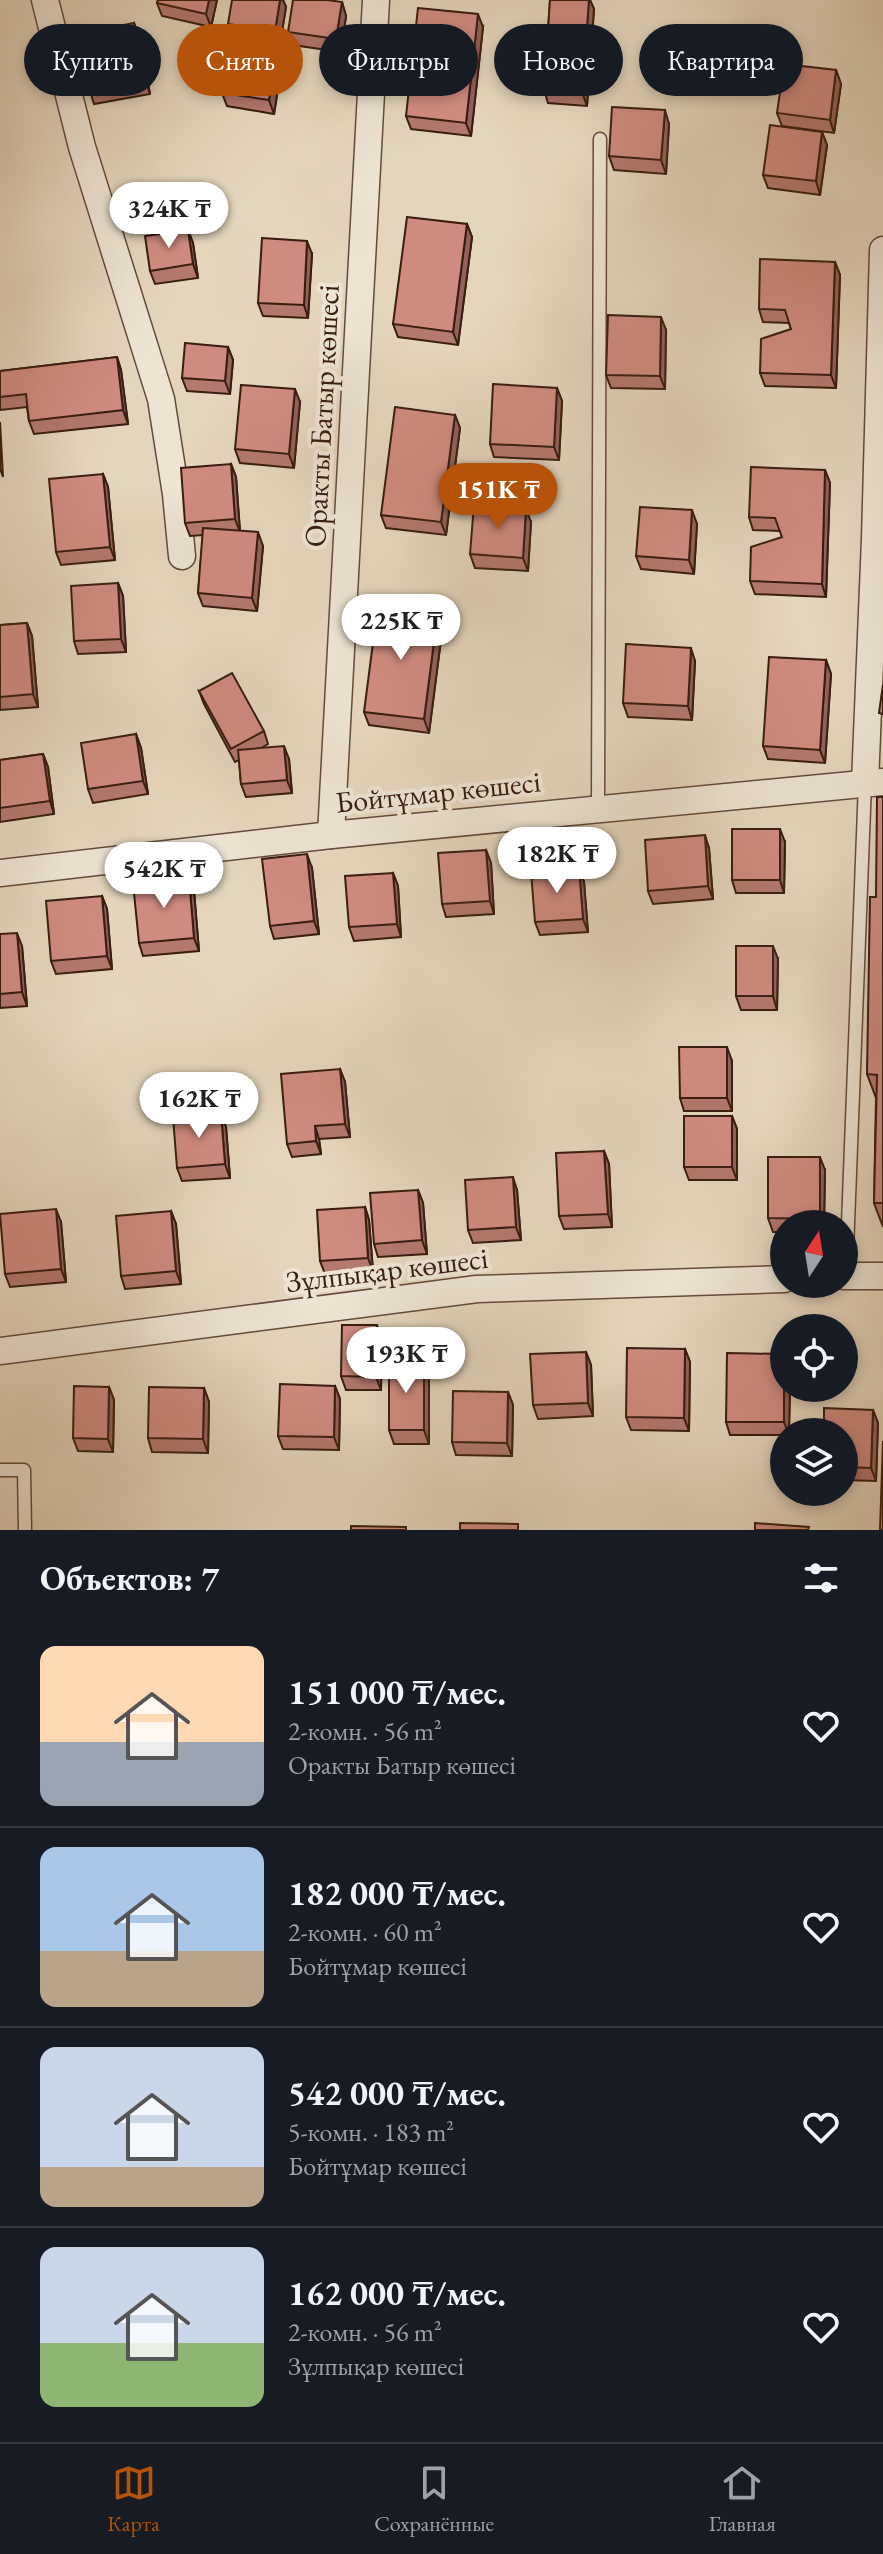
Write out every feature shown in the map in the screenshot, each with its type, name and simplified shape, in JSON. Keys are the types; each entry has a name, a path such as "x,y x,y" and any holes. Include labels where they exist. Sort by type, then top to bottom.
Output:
{"street":[{"path":"45,0 82,147 161,399 182,556"},
{"name":"Оракты Батыр көшесі","path":"331,835 376,0"},
{"path":"874,782 875,539 883,250"},
{"name":"Бойтұмар көшесі","path":"0,873 331,835 874,782"},
{"path":"858,1276 883,1276"},
{"name":"Зұлпықар көшесі","path":"0,1351 477,1289 770,1279"}],"lane":[{"path":"598,809 600,139"},
{"path":"849,1210 874,782"},
{"path":"0,1470 24,1470 25,1530"}],"building":[{"path":"158,0 209,0 206,14 157,3"},
{"path":"232,0 280,0 276,24 228,24"},
{"path":"293,0 342,2 338,24 319,24 319,37 303,34 303,24 289,24"},
{"path":"550,0 589,0 587,24 548,24"},
{"path":"418,8 478,14 477,24 416,24"},
{"path":"803,66 836,70 830,120 777,113 779,96 803,96"},
{"path":"242,96 270,96 269,100"},
{"path":"408,96 469,96 466,123 406,116"},
{"path":"612,107 665,110 661,160 609,156"},
{"path":"770,125 822,132 816,181 763,175"},
{"path":"407,217 467,224 453,332 393,324"},
{"path":"188,230 193,264 150,271 145,236"},
{"path":"262,238 307,241 304,305 258,303"},
{"path":"760,259 835,262 831,375 760,373 761,339 791,329 785,310 759,309"},
{"path":"608,315 661,317 660,376 606,375"},
{"path":"185,343 228,347 225,381 182,378"},
{"path":"117,357 123,410 29,421 26,394 0,397 0,371"},
{"path":"493,384 557,388 554,447 490,444"},
{"path":"241,385 295,389 289,454 235,449"},
{"path":"395,407 455,415 441,522 381,515"},
{"path":"231,464 235,519 185,523 181,468"},
{"path":"751,467 825,470 822,584 750,581 751,547 782,537 775,518 749,517"},
{"path":"103,474 110,547 56,552 49,479"},
{"path":"474,504 526,509 523,558 470,554"},
{"path":"640,507 692,510 689,560 636,556"},
{"path":"203,528 258,532 252,598 198,593"},
{"path":"118,583 121,639 74,641 71,586"},
{"path":"378,604 438,611 424,719 364,712"},
{"path":"27,623 33,694 0,697 0,625"},
{"path":"626,644 691,648 688,706 623,703"},
{"path":"769,657 826,660 820,750 763,746"},
{"path":"232,673 264,731 231,749 199,691"},
{"path":"883,685 883,714 879,713"},
{"path":"136,734 143,781 88,789 81,743"},
{"path":"284,746 287,780 241,784 238,750"},
{"path":"43,754 50,801 0,808 0,760"},
{"path":"877,797 883,797 883,1203 874,1203 877,1075 867,1074 870,897 876,897"},
{"path":"732,829 780,829 780,880 732,880"},
{"path":"705,835 708,886 648,891 645,840"},
{"path":"486,850 490,901 442,904 438,853"},
{"path":"307,854 314,921 270,926 262,859"},
{"path":"579,868 583,919 535,922 531,872"},
{"path":"393,873 397,924 349,927 345,876"},
{"path":"189,878 194,938 139,943 133,883"},
{"path":"102,896 107,956 51,961 46,901"},
{"path":"17,933 22,992 0,994 0,934"},
{"path":"736,946 773,946 773,996 736,996"},
{"path":"679,1047 727,1047 727,1098 680,1098"},
{"path":"340,1069 345,1124 315,1126 316,1141 287,1144 281,1074"},
{"path":"221,1113 225,1164 177,1168 173,1117"},
{"path":"684,1116 732,1116 732,1167 684,1167"},
{"path":"604,1151 608,1214 559,1216 556,1153"},
{"path":"768,1157 820,1157 820,1210 770,1210 768,1218"},
{"path":"513,1177 516,1227 468,1230 465,1180"},
{"path":"418,1190 422,1240 374,1244 370,1193"},
{"path":"365,1207 368,1258 320,1261 317,1210"},
{"path":"56,1209 61,1269 5,1274 0,1214"},
{"path":"171,1211 176,1271 121,1276 116,1216"},
{"path":"342,1325 377,1325 376,1377 341,1376"},
{"path":"627,1348 685,1349 684,1418 626,1417"},
{"path":"586,1352 588,1403 533,1405 530,1354"},
{"path":"727,1353 770,1354 770,1402 784,1402 784,1418 770,1418 770,1422 726,1422"},
{"path":"389,1360 424,1360 424,1430 389,1430"},
{"path":"280,1384 335,1386 334,1437 278,1436"},
{"path":"74,1386 109,1387 108,1439 73,1438"},
{"path":"149,1387 204,1388 203,1439 148,1438"},
{"path":"453,1391 508,1392 507,1443 452,1442"},
{"path":"824,1408 873,1410 871,1468 858,1468 858,1418 824,1418"},
{"path":"883,1441 883,1530 880,1530"},
{"path":"460,1523 518,1524 518,1530 460,1530"},
{"path":"755,1523 809,1527 808,1530 755,1530"},
{"path":"351,1526 406,1527 406,1530 351,1530"}]}
